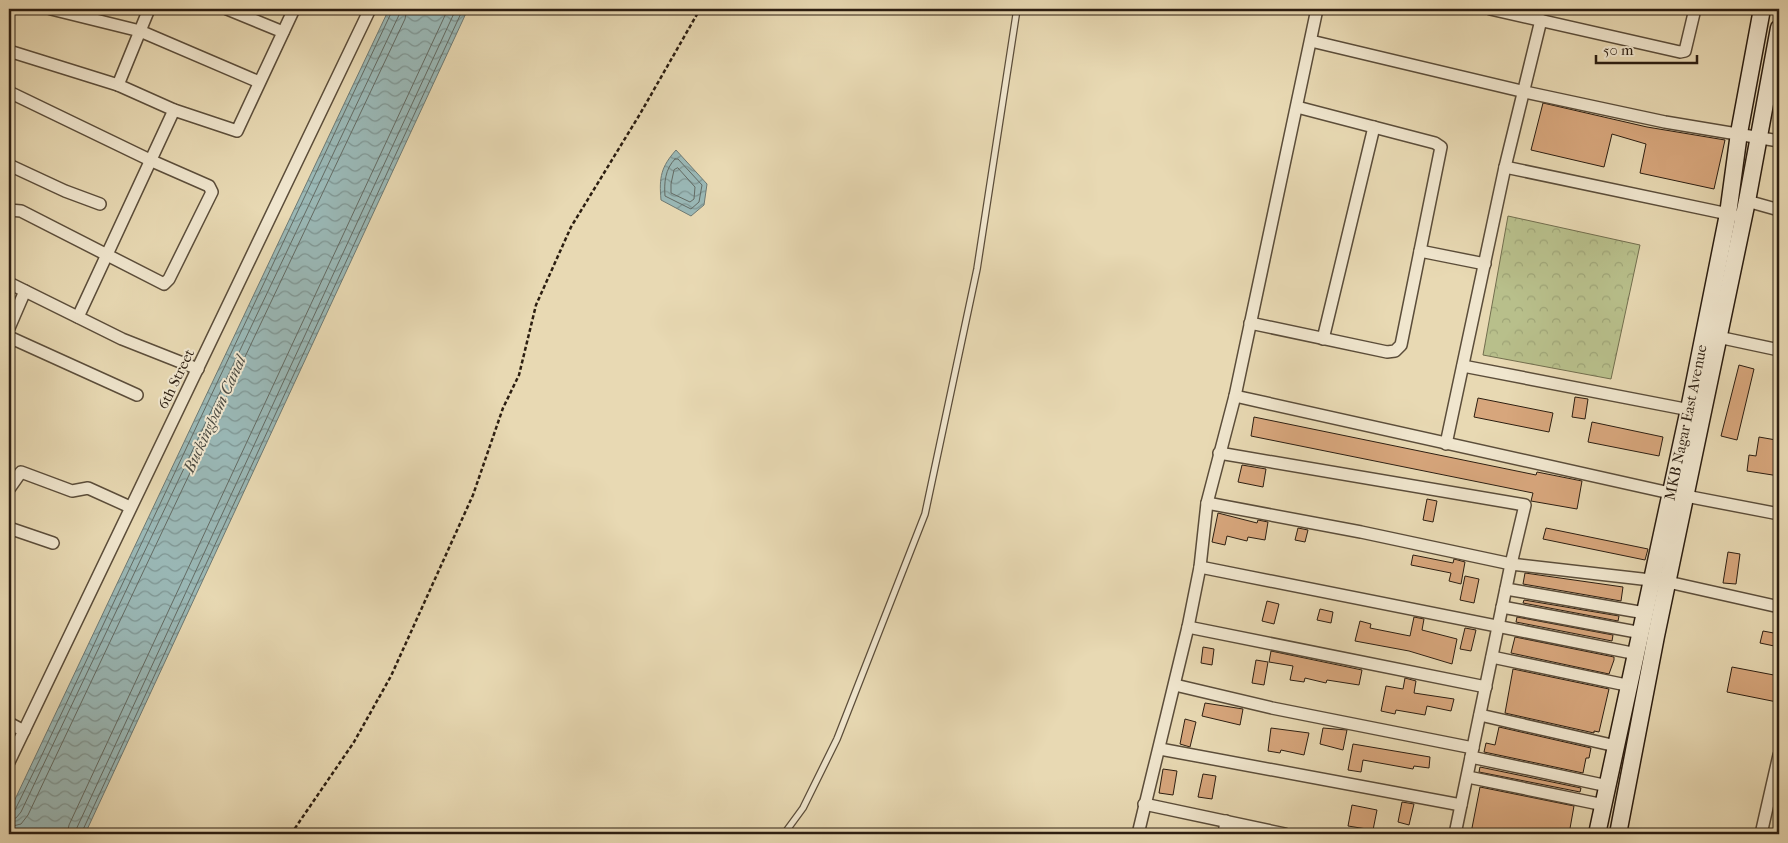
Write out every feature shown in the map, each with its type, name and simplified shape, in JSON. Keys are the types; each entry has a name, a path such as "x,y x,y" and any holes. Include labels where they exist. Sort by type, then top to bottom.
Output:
{"main road":[{"name":"MKB Nagar East Avenue","path":"1696,411 1735,216 1739,132 1762,9"},
{"path":"1618,834 1660,581 1677,495 1696,411 1718,337 1735,216 1747,201 1779,28"},
{"path":"1597,834 1631,686 1645,613 1660,581"}],"street":[{"path":"51,9 140,31 259,82"},
{"path":"118,84 149,9"},
{"path":"227,9 283,32"},
{"path":"9,53 118,84 174,110 237,131 294,9"},
{"name":"6th Street","path":"9,762 370,9"},
{"path":"1138,834 1188,627 1200,567 1207,503 1235,396 1317,9"},
{"path":"1490,9 1680,52 1686,51 1696,9"},
{"path":"1446,444 1505,167 1525,92 1541,20"},
{"path":"1311,41 1525,92 1665,122 1739,132 1779,141"},
{"path":"9,92 152,161 209,186 212,192 166,283 107,257 21,211 9,210"},
{"path":"1250,323 1387,352 1395,352 1401,346 1441,147 1435,143 1297,107"},
{"path":"78,317 174,110"},
{"path":"1323,339 1374,127"},
{"path":"9,165 65,191 100,204"},
{"path":"1505,167 1735,216"},
{"path":"1747,201 1779,210"},
{"path":"1420,251 1485,264"},
{"path":"9,283 122,339 198,369"},
{"path":"9,328 26,291"},
{"path":"9,337 137,395"},
{"path":"1718,337 1779,350"},
{"path":"1463,366 1696,411"},
{"path":"1235,396 1677,495 1779,514"},
{"path":"1219,453 1525,505 1461,805 1457,834"},
{"path":"9,488 21,472 72,491 88,488 130,507"},
{"path":"1207,503 1361,532 1511,564 1660,581 1779,606"},
{"path":"9,528 52,543"},
{"path":"1200,567 1637,654"},
{"path":"1506,589 1645,613"},
{"path":"1502,607 1642,633"},
{"path":"1188,627 1486,687"},
{"path":"1492,657 1631,686"},
{"path":"1174,684 1272,708 1472,752 1608,786"},
{"path":"1480,714 1616,746"},
{"path":"9,723 24,731"},
{"path":"1160,748 1461,805"},
{"path":"1761,834 1779,755"},
{"path":"1468,777 1604,805"},
{"path":"1144,804 1285,834"},
{"path":"1224,834 1226,821"}],"lane":[{"path":"784,834 802,808 837,740 925,514 977,269 1017,9"}],"path":[{"path":"292,834 354,742 391,676 473,495 503,408 519,375 536,305 571,227 640,114 700,9"}],"green space":[{"path":"1508,216 1640,245 1611,379 1483,355"}],"water":[{"name":"Buckingham Canal","path":"389,9 468,9 85,834 9,834 9,812"},
{"path":"676,150 707,184 704,205 691,216 661,200 660,185 662,173"}],"building":[{"path":"1543,103 1647,127 1725,140 1714,189 1640,173 1646,144 1612,134 1604,167 1531,150"},
{"path":"1739,365 1754,369 1737,440 1721,436"},
{"path":"1575,397 1588,399 1585,419 1572,417"},
{"path":"1478,398 1553,413 1549,432 1474,417"},
{"path":"1254,417 1536,475 1537,472 1582,481 1577,509 1531,501 1533,493 1251,436"},
{"path":"1592,422 1663,437 1659,456 1588,442"},
{"path":"1759,437 1776,440 1774,459 1779,460 1779,476 1747,471 1749,455 1756,456"},
{"path":"1242,465 1266,469 1263,487 1238,482"},
{"path":"1427,499 1437,501 1433,522 1423,520"},
{"path":"1218,513 1257,523 1258,520 1268,522 1265,540 1248,537 1247,541 1227,536 1225,545 1212,542"},
{"path":"1298,528 1308,530 1305,542 1295,540"},
{"path":"1546,528 1648,549 1645,560 1543,539"},
{"path":"1728,552 1740,554 1736,584 1723,583"},
{"path":"1413,555 1453,563 1454,559 1465,562 1461,584 1449,581 1451,573 1411,565"},
{"path":"1525,573 1623,587 1621,601 1523,584"},
{"path":"1465,576 1479,579 1474,603 1460,600"},
{"path":"1524,600 1619,616 1618,621 1523,603"},
{"path":"1267,601 1279,604 1274,624 1262,621"},
{"path":"1320,609 1333,612 1331,623 1317,620"},
{"path":"1414,617 1424,619 1422,630 1457,639 1452,664 1409,651 1355,641 1360,621 1371,624 1370,628 1410,636"},
{"path":"1517,617 1613,635 1612,641 1516,622"},
{"path":"1465,628 1476,630 1471,651 1460,649"},
{"path":"1763,631 1779,634 1779,647 1760,643"},
{"path":"1515,637 1614,657 1614,660 1609,674 1511,653"},
{"path":"1203,647 1214,649 1212,665 1201,663"},
{"path":"1271,651 1362,670 1359,685 1327,680 1326,683 1305,678 1304,682 1290,680 1293,666 1269,662"},
{"path":"1256,660 1268,662 1264,685 1252,683"},
{"path":"1732,667 1779,676 1777,702 1727,692"},
{"path":"1513,669 1609,689 1599,732 1594,731 1594,733 1505,713"},
{"path":"1405,678 1416,681 1414,693 1454,699 1451,711 1427,706 1425,715 1396,710 1395,714 1381,711 1386,686 1403,689"},
{"path":"1205,703 1243,709 1240,725 1202,716"},
{"path":"1185,719 1196,722 1190,747 1180,744"},
{"path":"1499,727 1591,748 1589,758 1586,758 1583,773 1484,752 1486,743 1495,745"},
{"path":"1271,728 1309,733 1304,755 1281,750 1280,753 1268,751"},
{"path":"1323,728 1347,730 1343,750 1320,744"},
{"path":"1353,744 1430,757 1429,768 1414,766 1413,769 1363,760 1361,772 1348,770"},
{"path":"1480,767 1581,788 1580,792 1479,772"},
{"path":"1163,769 1177,771 1173,795 1159,793"},
{"path":"1203,774 1216,776 1212,799 1198,797"},
{"path":"1480,787 1574,806 1569,834 1471,833"},
{"path":"1402,802 1414,804 1409,825 1398,822"},
{"path":"1352,805 1377,810 1373,830 1348,826"}]}
